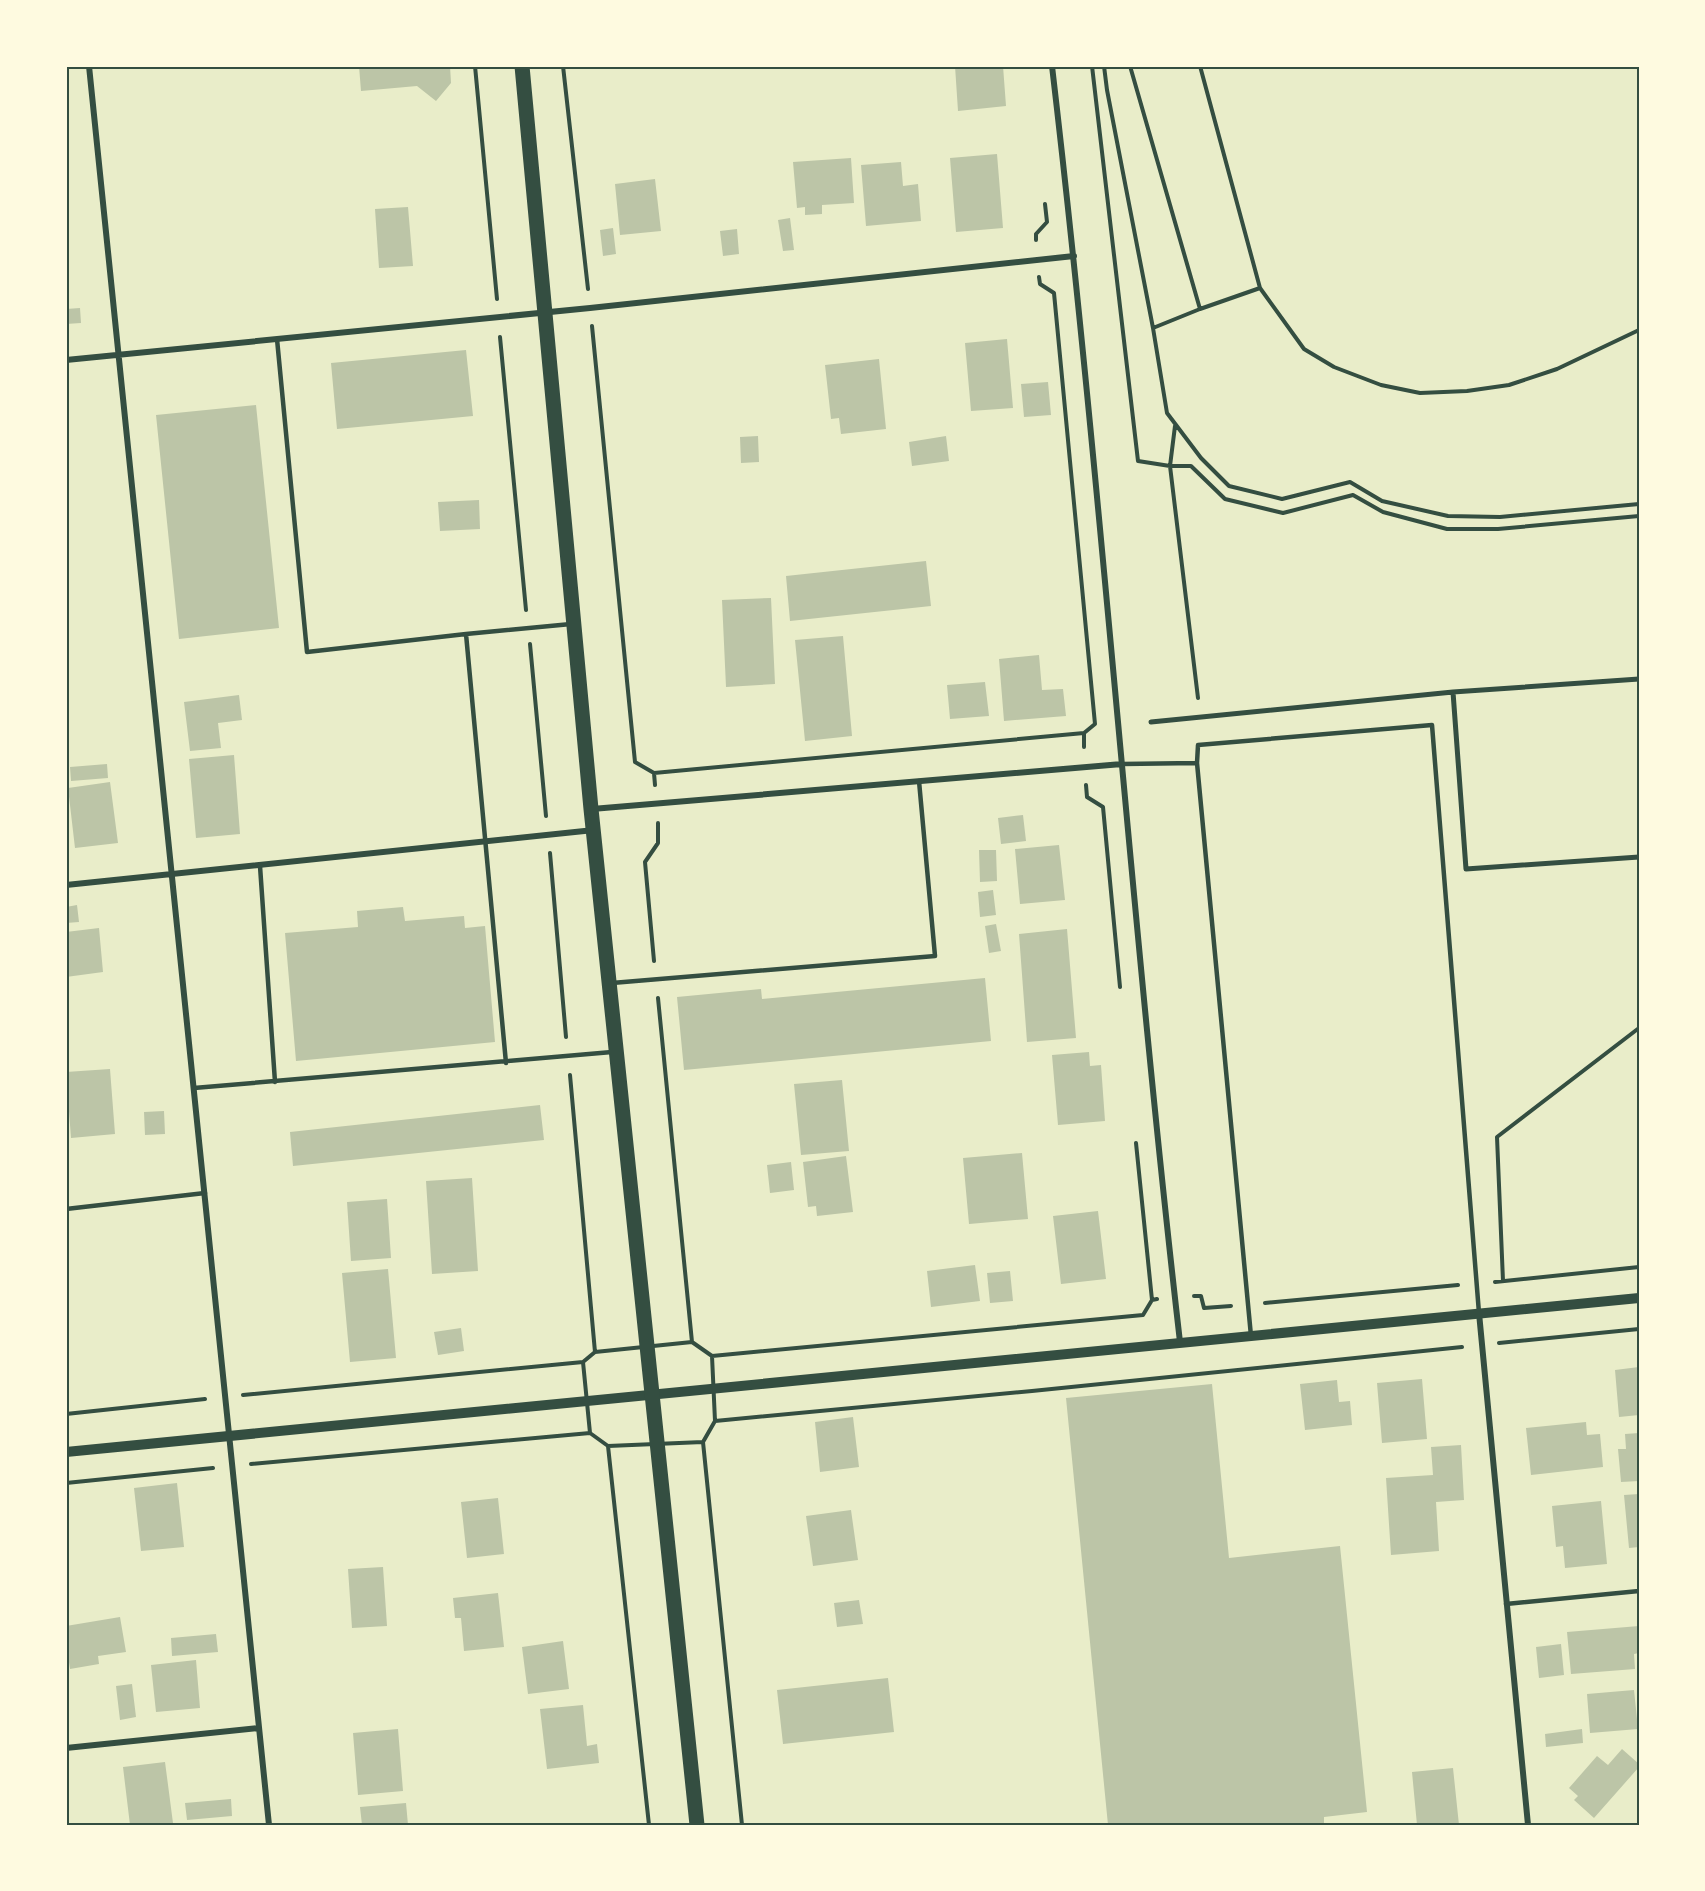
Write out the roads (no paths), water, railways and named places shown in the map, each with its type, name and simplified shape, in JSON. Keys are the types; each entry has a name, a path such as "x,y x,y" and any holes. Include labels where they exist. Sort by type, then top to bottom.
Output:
{"main road":[{"path":"522,66 591,809 697,1825"}],"street":[{"path":"89,66 269,1825"},
{"path":"1052,66 1074,256 1180,1342"},
{"path":"66,360 591,308 1074,256"},
{"path":"1151,722 1453,692 1639,679"},
{"path":"1453,692 1466,869 1639,857"},
{"path":"591,809 1122,764"},
{"path":"66,885 594,830"},
{"path":"66,1452 1639,1298"},
{"path":"1479,1313 1528,1825"},
{"path":"66,1748 259,1728"}],"lane":[{"path":"277,339 307,652 574,624"},
{"path":"466,634 506,1063"},
{"path":"1251,1336 1197,763 1198,745 1432,725 1479,1313"},
{"path":"1122,764 1197,763"},
{"path":"610,983 656,981 935,956 919,781"},
{"path":"260,866 275,1082"},
{"path":"194,1088 616,1052"},
{"path":"66,1209 205,1193"},
{"path":"1506,1604 1639,1591"}]}
